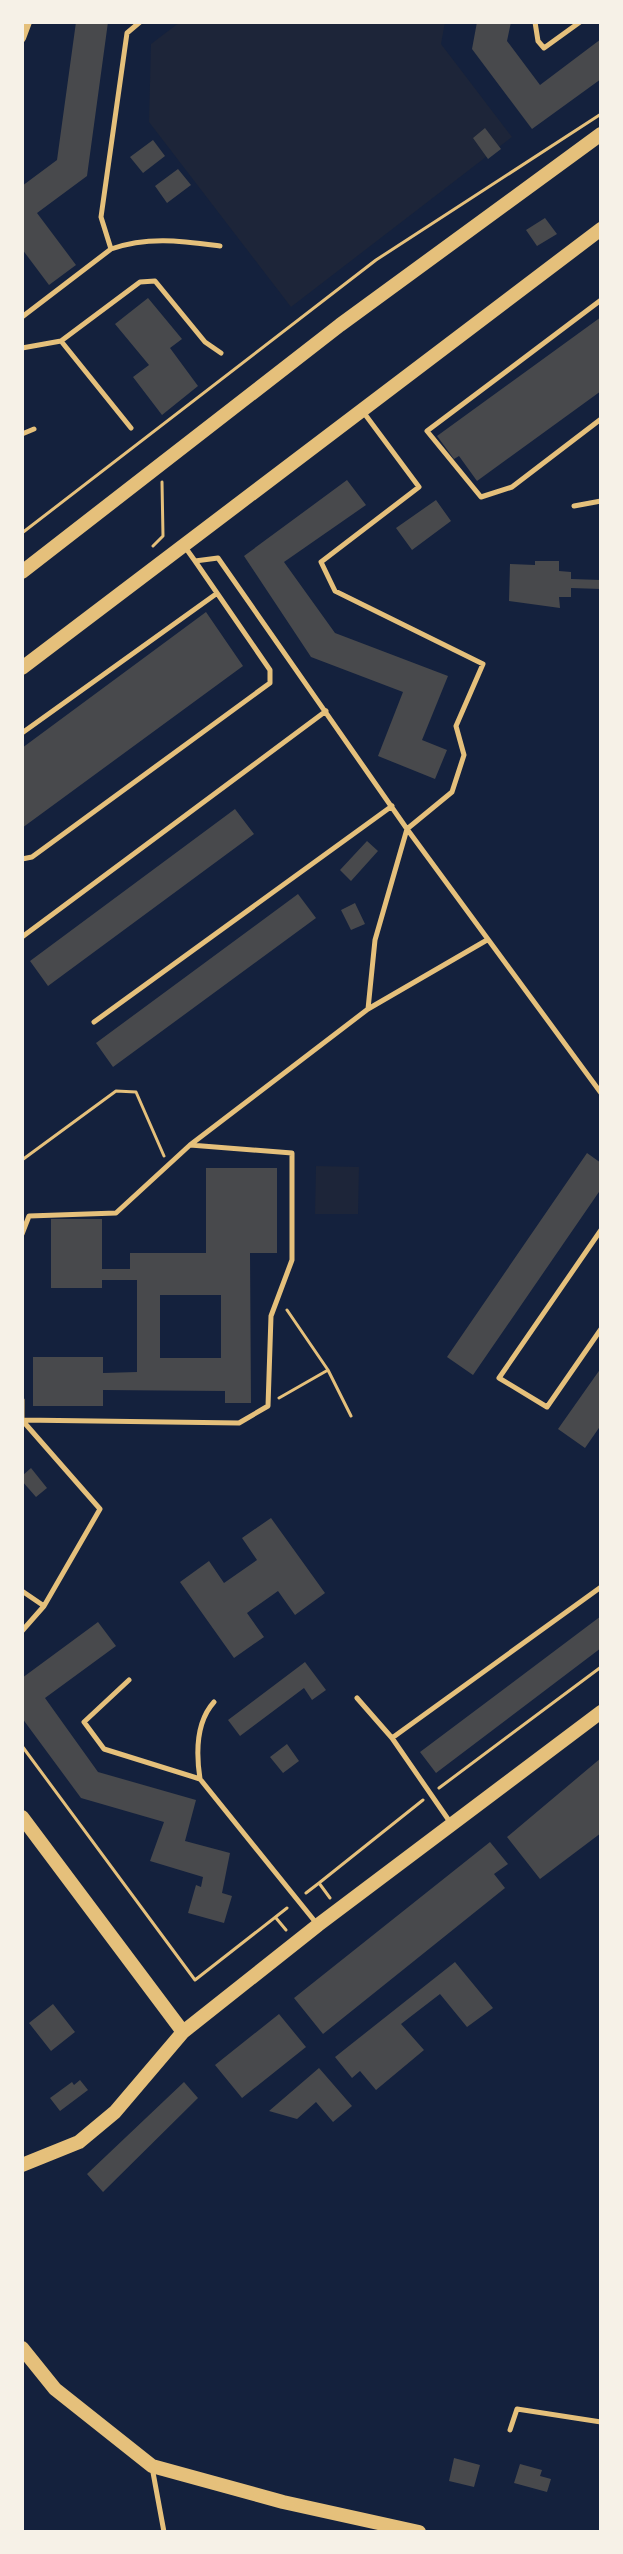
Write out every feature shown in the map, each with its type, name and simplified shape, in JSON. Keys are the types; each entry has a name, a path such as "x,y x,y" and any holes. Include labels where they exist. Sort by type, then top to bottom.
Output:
{"street":[{"path":"22,38 28,22"},
{"path":"22,572 340,325 601,134"},
{"path":"22,668 601,229"},
{"path":"22,2165 79,2142 115,2112 183,2032 318,1925 601,1712"},
{"path":"22,1817 183,2032"},
{"path":"22,2348 55,2389 152,2466 283,2502 419,2532"}],"lane":[{"path":"111,249 101,217 127,33 140,22"},
{"path":"535,22 538,41 544,48 580,22"},
{"path":"22,317 111,249 134,241 157,240 220,246"},
{"path":"22,348 61,341 140,282 155,281 205,342 221,353"},
{"path":"601,300 427,431 481,497 512,487 601,419"},
{"path":"61,341 131,428"},
{"path":"361,409 419,487 321,562 335,591 483,664 456,726 464,755 452,792 407,829 375,940 368,1009"},
{"path":"22,434 34,429"},
{"path":"574,506 601,501"},
{"path":"22,859 32,857 270,683 270,670 184,545"},
{"path":"195,561 218,558 407,829 601,1093"},
{"path":"22,733 216,594"},
{"path":"22,937 326,711"},
{"path":"94,1022 392,806"},
{"path":"22,1234 29,1216 116,1213 167,1163 368,1009 487,940"},
{"path":"22,1420 239,1423 268,1404 271,1316 292,1260 292,1153 190,1145"},
{"path":"601,1230 499,1378 547,1407 601,1329"},
{"path":"22,1400 22,1420 100,1509 44,1606 22,1631"},
{"path":"392,1738 601,1587"},
{"path":"22,1591 44,1606"},
{"path":"129,1680 84,1722 104,1749 200,1779"},
{"path":"357,1698 392,1738 453,1826"},
{"path":"214,1702 203,1714 197,1758 200,1779 318,1925"},
{"path":"510,2430 517,2409 601,2422"},
{"path":"152,2466 164,2532"}],"path":[{"path":"22,533 376,260 601,114"},
{"path":"146,554 163,536 162,478"},
{"path":"22,1160 116,1091 136,1092 167,1163"},
{"path":"282,1302 328,1370 351,1416"},
{"path":"268,1404 328,1370"},
{"path":"22,1746 195,1980 431,1793 601,1667"},
{"path":"319,1883 330,1898"},
{"path":"276,1918 288,1933"}],"shaded area":[{"path":"180,22 445,22 441,44 512,137 291,307 149,122 151,44"},
{"path":"316,1166 359,1167 358,1214 315,1214"}],"building":[{"path":"76,22 108,22 87,176 37,213 76,265 49,285 22,249 22,186 57,160"},
{"path":"477,22 511,22 507,41 540,85 601,39 601,79 532,129 472,49"},
{"path":"485,128 501,149 488,159 473,138"},
{"path":"153,140 165,156 143,173 130,157"},
{"path":"178,169 191,185 167,203 155,186"},
{"path":"545,218 557,234 537,246 526,230"},
{"path":"148,298 182,339 170,348 198,386 162,415 133,377 149,365 115,324"},
{"path":"601,317 601,391 477,481 459,456 454,459 437,436"},
{"path":"347,480 366,505 284,562 335,633 448,676 422,740 447,750 435,779 378,756 403,692 311,657 244,556"},
{"path":"436,500 451,521 412,550 396,528"},
{"path":"535,561 559,561 559,571 571,572 571,579 601,580 601,589 571,588 571,597 559,597 560,608 509,601 510,564 535,565"},
{"path":"206,612 243,666 22,828 22,748"},
{"path":"235,809 254,834 48,986 30,961"},
{"path":"367,841 378,851 351,881 340,870"},
{"path":"298,894 316,918 113,1067 96,1043"},
{"path":"355,903 365,924 351,930 341,910"},
{"path":"587,1153 601,1163 601,1189 473,1375 447,1357"},
{"path":"206,1168 277,1168 277,1253 250,1253 251,1403 225,1403 225,1391 103,1390 103,1406 33,1406 33,1357 103,1357 103,1373 137,1372 137,1280 102,1280 102,1288 51,1288 51,1219 102,1219 102,1269 130,1269 130,1253 206,1253","holes":["160,1295 221,1295 221,1358 160,1358"]},
{"path":"601,1368 601,1425 585,1448 558,1429"},
{"path":"31,1468 47,1488 36,1497 22,1481 22,1476"},
{"path":"271,1518 325,1593 295,1615 278,1591 247,1613 264,1637 234,1658 180,1582 209,1561 224,1583 257,1560 242,1538"},
{"path":"601,1616 601,1648 436,1773 420,1752"},
{"path":"98,1622 116,1646 45,1698 98,1772 196,1800 185,1841 230,1853 222,1893 232,1896 224,1923 188,1913 196,1885 201,1887 203,1877 150,1861 164,1822 81,1798 22,1718 22,1678"},
{"path":"305,1662 326,1690 312,1700 304,1688 240,1736 228,1720"},
{"path":"287,1744 299,1761 283,1773 270,1757"},
{"path":"601,1758 601,1833 540,1879 507,1837"},
{"path":"490,1842 508,1864 494,1874 505,1888 323,2034 294,1998"},
{"path":"455,1962 493,2008 467,2027 440,1994 401,2024 424,2050 376,2090 360,2071 352,2078 335,2057"},
{"path":"53,2004 75,2032 51,2051 29,2023"},
{"path":"279,2014 306,2047 242,2098 215,2065"},
{"path":"319,2068 352,2106 333,2122 316,2102 297,2119 269,2111"},
{"path":"80,2080 88,2090 60,2111 50,2098 72,2082 74,2085"},
{"path":"184,2082 198,2098 103,2192 87,2174"},
{"path":"454,2458 480,2465 474,2487 449,2481"},
{"path":"520,2464 542,2470 540,2476 551,2479 547,2492 514,2483"}]}
